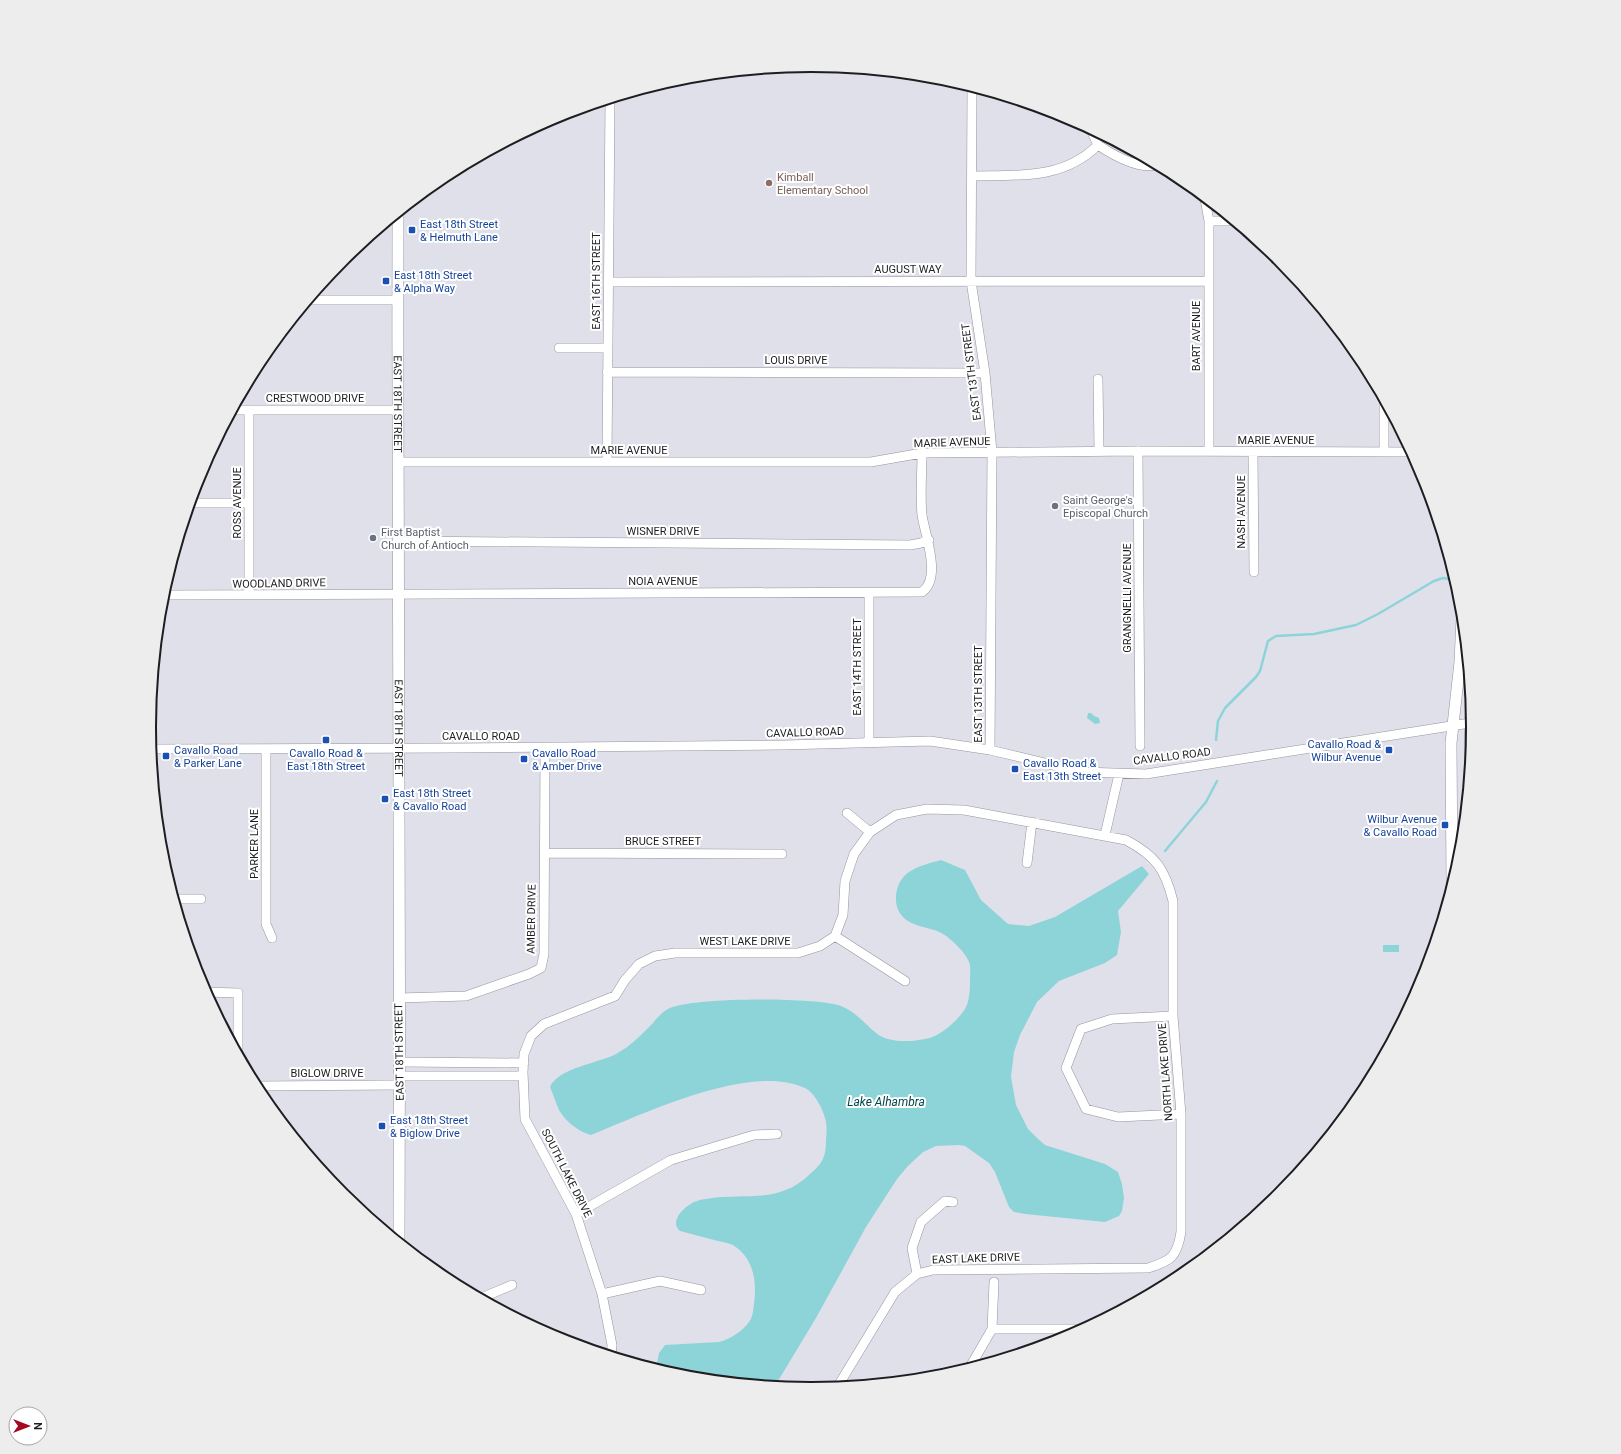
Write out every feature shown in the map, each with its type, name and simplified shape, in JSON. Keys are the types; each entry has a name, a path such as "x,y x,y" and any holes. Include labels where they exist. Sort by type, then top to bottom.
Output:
{"main road":[{"name":"EAST 18TH STREET","path":"397,220 400,1237"},
{"path":"1452,860 1451,743 1461,648"}],"street":[{"name":"EAST 13TH STREET","path":"972,92 971,281 985,373 992,452 990,750"},
{"name":"EAST 16TH STREET","path":"607,462 610,104"},
{"path":"1094,137 1098,145 1114,155 1136,163 1144,164"},
{"path":"972,176 1052,172 1066,167 1088,155 1098,145"},
{"name":"BART AVENUE","path":"1206,205 1209,221 1209,451"},
{"path":"1209,221 1226,221"},
{"name":"AUGUST WAY","path":"608,282 1208,281"},
{"path":"314,300 398,300"},
{"path":"559,348 608,348"},
{"name":"LOUIS DRIVE","path":"607,372 985,373"},
{"path":"1098,379 1099,451"},
{"name":"CRESTWOOD DRIVE","path":"237,410 398,410"},
{"name":"ROSS AVENUE","path":"249,410 249,595"},
{"path":"1384,411 1384,452"},
{"name":"MARIE AVENUE","path":"398,462 870,462 922,453 1099,451 1405,452"},
{"name":"GRANGNELLI AVENUE","path":"1138,451 1140,746"},
{"name":"NASH AVENUE","path":"1253,452 1254,572"},
{"path":"922,453 922,516 928,540"},
{"path":"195,503 249,503"},
{"name":"WISNER DRIVE","path":"397,542 910,545 928,540"},
{"name":"NOIA AVENUE","path":"397,594 922,592 928,588 931,582 928,540"},
{"name":"EAST 14TH STREET","path":"868,593 869,742"},
{"name":"WOODLAND DRIVE","path":"169,595 397,594"},
{"name":"CAVALLO ROAD","path":"157,749 545,748 784,745 930,741 990,750 1082,772 1146,774 1466,724"},
{"name":"PARKER LANE","path":"266,748 266,924 272,938"},
{"name":"AMBER DRIVE","path":"399,998 466,996 529,974 541,968 544,954 545,748"},
{"path":"1105,835 1119,774"},
{"path":"905,981 835,936 843,915 845,881 854,854 870,832 896,815 927,809 964,810 1032,822 1027,863"},
{"path":"847,813 870,832"},
{"name":"NORTH LAKE DRIVE","path":"1032,822 1126,840 1141,848 1152,857 1164,873 1169,883 1173,901 1173,1016 1181,1114 1181,1232 1179,1247 1172,1257"},
{"name":"BRUCE STREET","path":"544,853 782,854"},
{"path":"179,899 202,899"},
{"name":"WEST LAKE DRIVE","path":"523,1071 524,1054 531,1036 544,1024 615,996 625,980 639,964 655,956 675,953 798,953 820,946 835,936"},
{"path":"211,992 238,992 238,1045"},
{"path":"1173,1016 1112,1019 1081,1029 1066,1068 1086,1109 1118,1117 1181,1114"},
{"path":"400,1062 523,1071"},
{"name":"BIGLOW DRIVE","path":"263,1086 400,1080 523,1071"},
{"name":"SOUTH LAKE DRIVE","path":"523,1071 525,1119 576,1214 602,1294 612,1345 611,1351"},
{"path":"576,1214 671,1160 754,1135 777,1134"},
{"path":"917,1274 912,1248 921,1222 945,1201 953,1202"},
{"name":"EAST LAKE DRIVE","path":"841,1381 895,1292 917,1274 933,1270 1148,1268 1162,1264 1172,1257"},
{"path":"602,1294 660,1281 701,1290"},
{"path":"973,1361 992,1329 994,1282"},
{"path":"486,1296 512,1285"},
{"path":"992,1329 1068,1329"}],"water":[{"path":"1088,713 1091,713 1099,718 1100,723 1095,724 1087,718"},
{"name":"Lake Alhambra","path":"941,860 965,870 981,900 1008,924 1029,926 1055,917 1142,866 1149,874 1118,911 1121,932 1117,955 1105,963 1059,981 1037,1002 1020,1035 1014,1052 1011,1077 1016,1105 1028,1129 1045,1145 1105,1164 1118,1172 1124,1198 1122,1211 1119,1216 1105,1222 1014,1212 1009,1207 995,1172 989,1163 965,1146 936,1146 923,1152 897,1179 866,1227 816,1318 778,1381 725,1376 657,1363 659,1353 665,1345 719,1342 732,1337 746,1325 752,1316 753,1311 755,1296 754,1279 750,1264 746,1257 740,1250 731,1244 680,1231 677,1228 676,1221 680,1213 686,1207 697,1201 720,1197 760,1196 773,1194 797,1184 818,1167 823,1159 827,1128 824,1114 815,1097 805,1088 782,1082 756,1081 727,1086 697,1094 667,1104 591,1135 577,1129 565,1118 559,1110 550,1087 554,1080 561,1075 621,1051 636,1040 660,1015 668,1009 680,1005 700,1002 725,1000 781,1000 827,1003 841,1006 856,1015 876,1033 886,1039 913,1041 931,1038 942,1032 962,1014 967,1006 970,990 970,964 967,957 959,947 949,938 939,932 906,920 899,912 896,893 900,881 909,872 924,865"},
{"path":"1383,945 1399,945 1399,952 1383,952"}],"waterway":[{"path":"1216,740 1218,721 1225,708 1256,677 1260,671 1268,641 1276,636 1314,634 1356,625 1378,614 1434,581 1443,578 1448,579"},
{"path":"1165,851 1206,802 1217,781"}],"place":[{"name":"Kimball Elementary School","path":"769,183"},
{"name":"East 18th Street & Helmuth Lane","path":"412,230"},
{"name":"East 18th Street & Alpha Way","path":"386,281"},
{"name":"Saint George's Episcopal Church","path":"1055,506"},
{"name":"First Baptist Church of Antioch","path":"373,538"},
{"name":"Cavallo Road & East 18th Street","path":"326,740"},
{"name":"Cavallo Road & Wilbur Avenue","path":"1389,750"},
{"name":"Cavallo Road & Parker Lane","path":"166,756"},
{"name":"Cavallo Road & Amber Drive","path":"524,759"},
{"name":"Cavallo Road & East 13th Street","path":"1015,769"},
{"name":"East 18th Street & Cavallo Road","path":"385,799"},
{"name":"Wilbur Avenue & Cavallo Road","path":"1445,825"},
{"name":"East 18th Street & Biglow Drive","path":"382,1126"}]}
